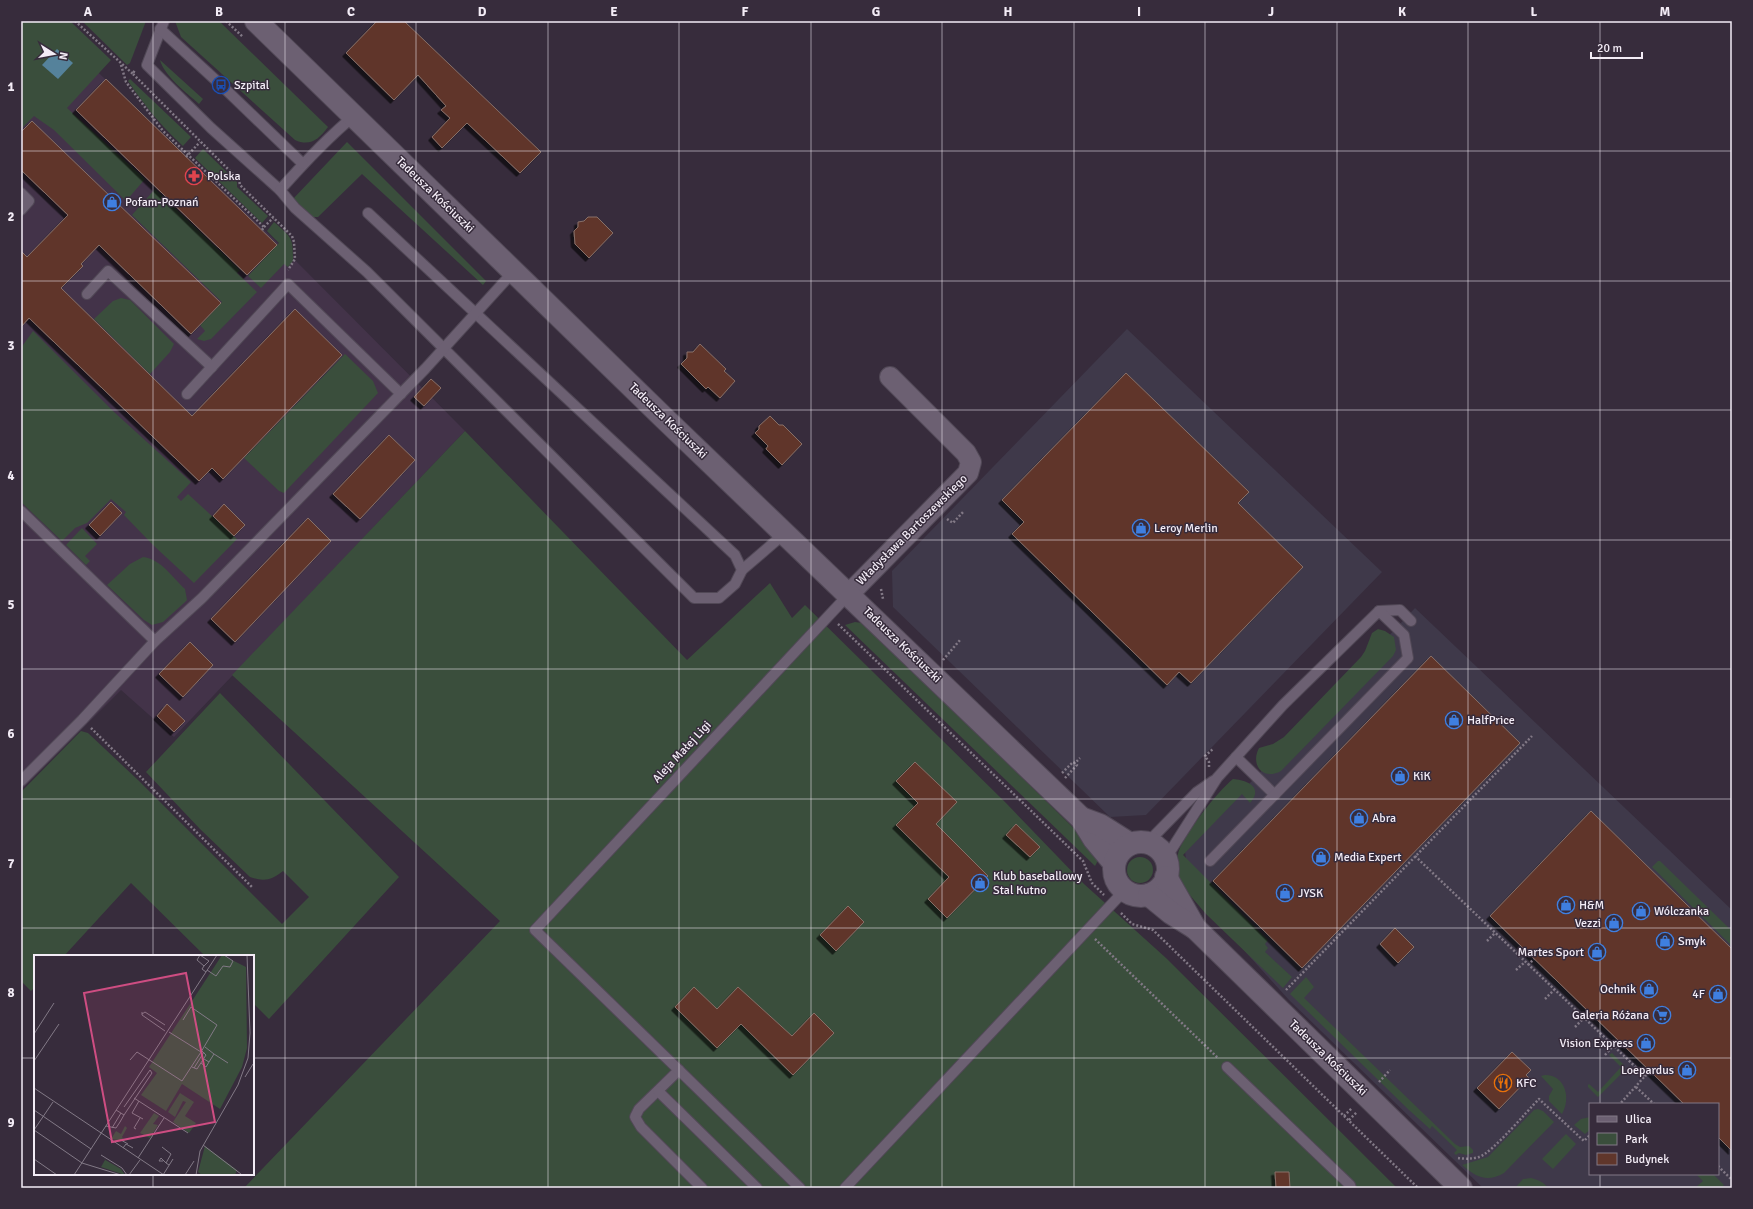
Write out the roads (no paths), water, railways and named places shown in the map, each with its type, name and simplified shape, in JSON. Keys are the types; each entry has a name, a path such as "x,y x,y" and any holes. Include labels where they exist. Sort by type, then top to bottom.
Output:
{"street":[{"name":"Tadeusza Kościuszki","path":"256,21 1081,818 1094,839 1114,863"},
{"name":"Władysława Bartoszewskiego","path":"849,594 946,496 968,473 971,467 969,457 966,453 890,377"},
{"name":"Tadeusza Kościuszki","path":"1081,818 1100,825 1138,843"},
{"path":"1138,843 1158,848 1166,868 1160,888 1149,895 1136,896 1124,891 1117,883 1113,874 1114,863 1120,851 1138,843"},
{"name":"Tadeusza Kościuszki","path":"1166,868 1195,928"},
{"name":"Tadeusza Kościuszki","path":"1149,895 1171,913 1195,928 1461,1188"}],"lane":[{"path":"303,164 221,85 162,25 147,65 211,128 280,190 295,208 368,272 694,598 718,598 735,584 742,570 785,533"},
{"path":"280,190 303,164 338,129 354,116"},
{"path":"21,193 29,201 21,210"},
{"path":"368,213 735,555 742,570"},
{"path":"87,294 108,271 212,367"},
{"path":"21,781 82,720 155,641 202,598 401,394 514,271"},
{"path":"187,394 288,284 401,394"},
{"path":"21,511 155,641"},
{"name":"Aleja Małej Ligi","path":"678,1070 535,930 849,594"},
{"path":"1166,868 1217,778 1283,705 1379,611 1400,610 1411,621"},
{"path":"1210,861 1408,658 1404,635 1379,611"},
{"path":"1236,757 1275,795"},
{"path":"1138,843 1154,836 1197,792 1217,778"},
{"path":"844,1188 1124,891"},
{"path":"1227,1066 1350,1185 1351,1188"},
{"path":"696,1186 641,1127 635,1117 639,1109 678,1070 800,1188"},
{"path":"658,1091 757,1188"}],"water":[{"path":"57,49 73,63 58,79 42,65"}],"place":[{"name":"Szpital","path":"221,85"},
{"name":"Polska","path":"194,176"},
{"name":"Pofam-Poznań","path":"112,202"},
{"name":"Leroy Merlin","path":"1141,528"},
{"name":"HalfPrice","path":"1454,720"},
{"name":"KiK","path":"1400,776"},
{"name":"Abra","path":"1359,818"},
{"name":"Media Expert","path":"1321,857"},
{"name":"Klub baseballowy Stal Kutno","path":"980,883"},
{"name":"JYSK","path":"1285,893"},
{"name":"H&M","path":"1566,905"},
{"name":"Wólczanka","path":"1641,911"},
{"name":"Vezzi","path":"1614,923"},
{"name":"Smyk","path":"1665,941"},
{"name":"Martes Sport","path":"1597,952"},
{"name":"Ochnik","path":"1649,989"},
{"name":"4F","path":"1718,994"},
{"name":"Galeria Różana","path":"1662,1015"},
{"name":"Vision Express","path":"1646,1043"},
{"name":"Loepardus","path":"1687,1070"},
{"name":"KFC","path":"1503,1083"}]}
